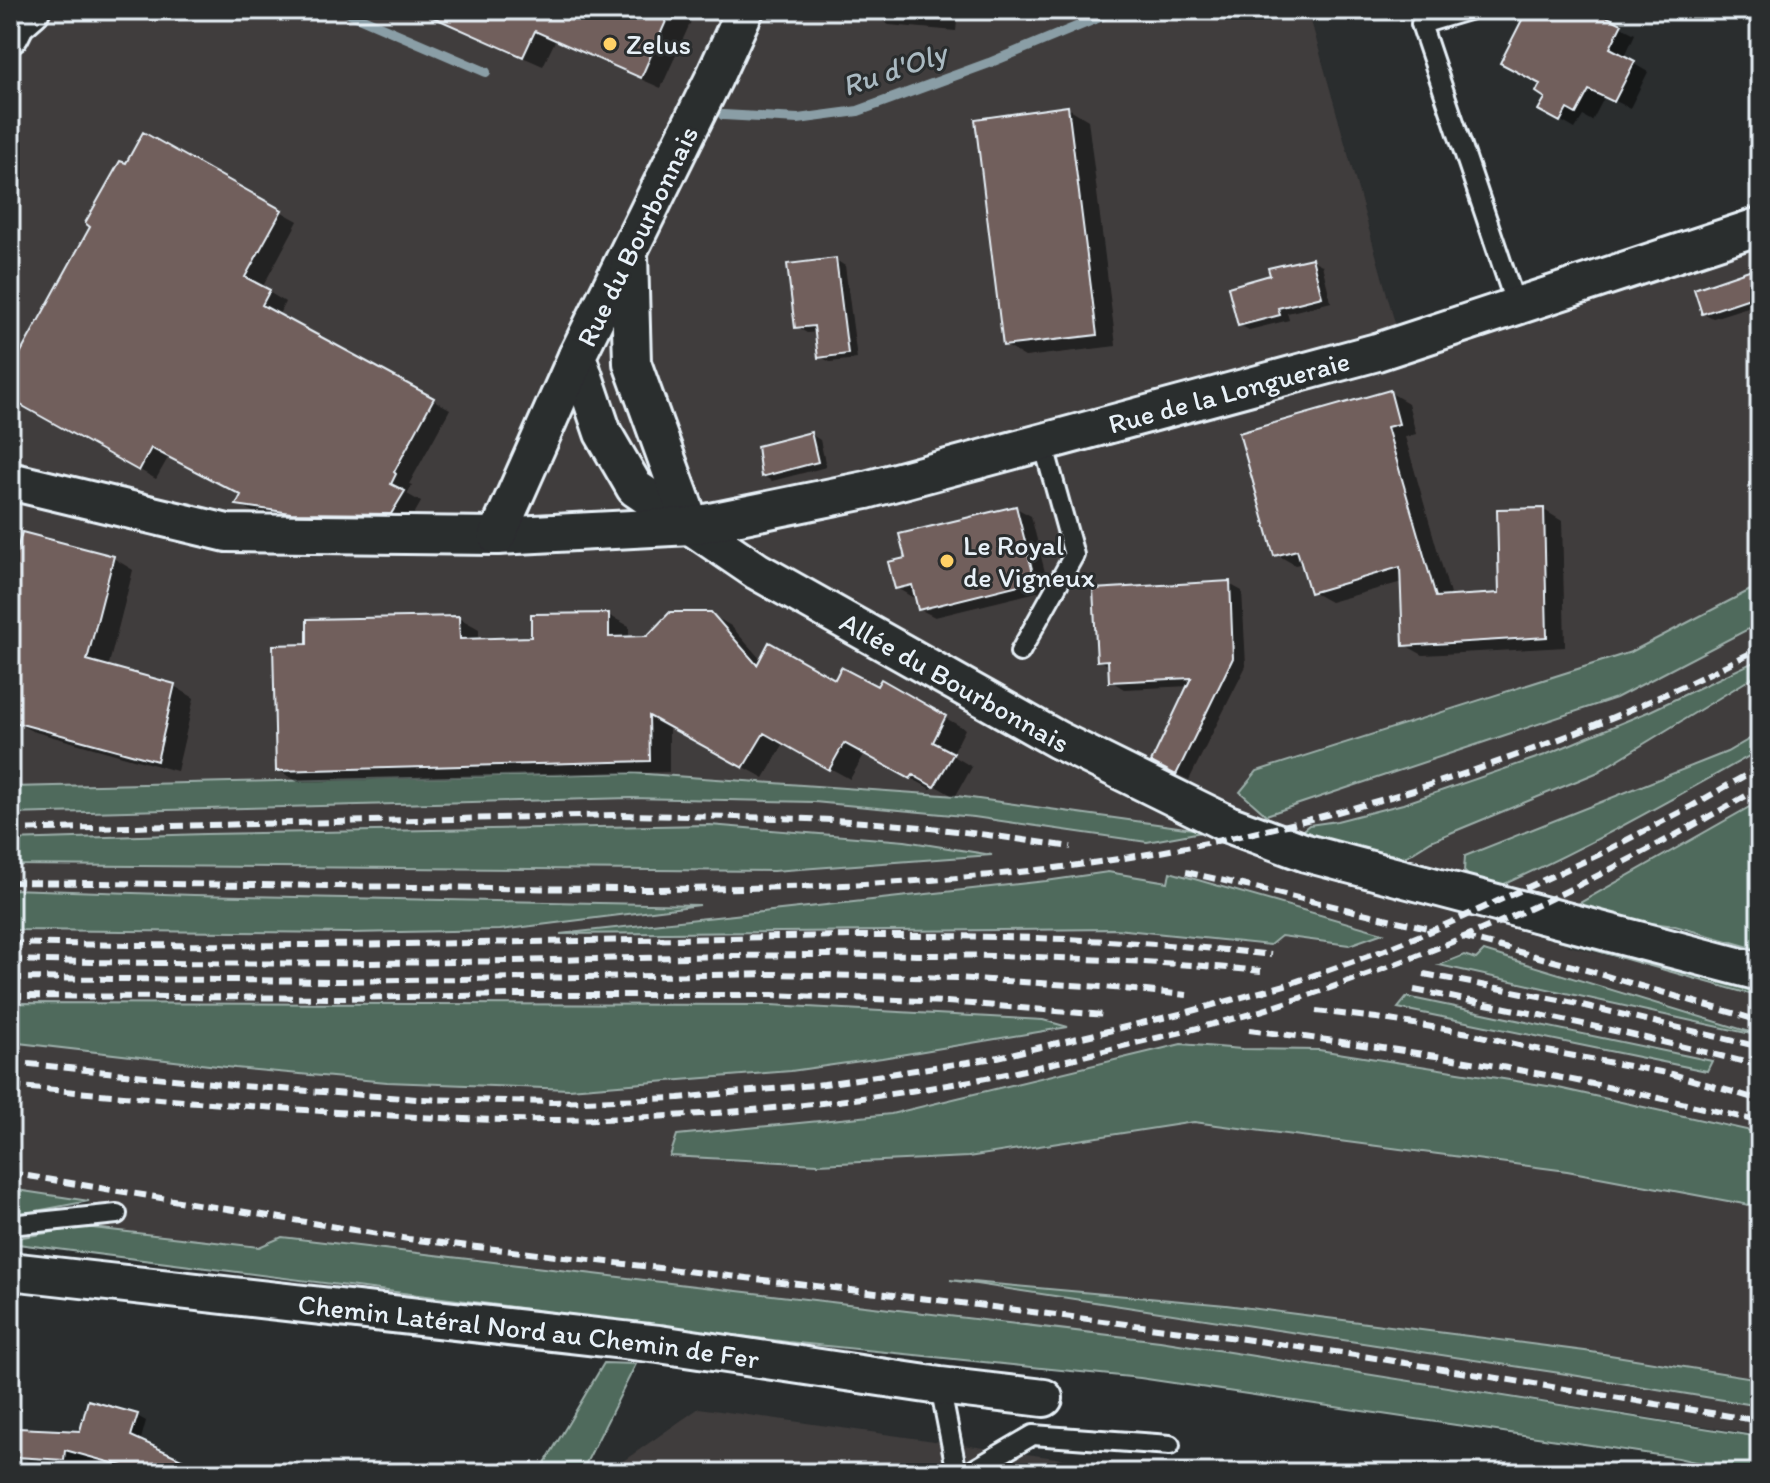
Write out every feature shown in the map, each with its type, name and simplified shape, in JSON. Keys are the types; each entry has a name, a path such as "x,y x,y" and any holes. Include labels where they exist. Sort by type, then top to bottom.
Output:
{"street":[{"path":"10,35 16,23 31,10"},
{"name":"Rue du Bourbonnais","path":"691,526 635,488 603,433 577,356 745,10"},
{"name":"Rue de la Longueraie","path":"10,481 227,533 497,536 691,526 866,490 1377,352 1760,226"},
{"path":"629,249 632,363 691,526"},
{"path":"497,536 577,356"},
{"name":"Allée du Bourbonnais","path":"691,526 757,571 1044,732 1228,824 1306,853 1760,972"},
{"name":"Chemin Latéral Nord au Chemin de Fer","path":"10,1271 659,1344 940,1386 1044,1398"}],"lane":[{"path":"1468,10 1421,24 1516,306"},
{"path":"1020,652 1074,555 1043,443"},
{"path":"10,1225 117,1214"},
{"path":"940,1386 957,1473"},
{"path":"968,1473 1033,1435 1170,1445"}],"shaded area":[{"path":"10,10 1308,10 1405,359 1760,212 1760,853 1566,945 1760,994 1760,1435 1160,1341 283,1237 259,1247 84,1227 89,1201 10,1189"},
{"path":"699,1408 1077,1461 1225,1473 606,1473"}],"green space":[{"path":"1760,585 1760,623 1616,698 1266,815 1240,792 1257,771 1631,652"},
{"path":"1760,659 1760,673 1596,773 1431,841 1405,857 1297,835 1309,825 1403,804 1545,755 1650,711"},
{"path":"1760,733 1760,750 1554,861 1484,893 1464,871 1465,856 1727,752"},
{"path":"632,773 957,796 1207,831 1147,842 974,817 814,802 630,798 10,814 10,787"},
{"path":"1760,801 1760,950 1675,926 1564,912"},
{"path":"710,825 905,841 992,855 773,871 10,865 10,840"},
{"path":"1108,872 1168,882 1170,872 1383,933 1349,945 1281,936 1270,945 1116,929 560,934 1046,881"},
{"path":"10,889 700,905 500,930 351,933 10,930"},
{"path":"1523,930 1760,993 1760,997"},
{"path":"1484,951 1760,1036 1439,965 1464,955 1476,959"},
{"path":"1407,997 1712,1061 1707,1071 1398,1008"},
{"path":"10,1003 771,1005 1043,1020 1068,1027 791,1071 569,1089 387,1082 10,1042"},
{"path":"1181,1044 1319,1050 1554,1087 1760,1133 1760,1207 1567,1171 1194,1122 968,1157 818,1164 670,1156 677,1135 891,1114"},
{"path":"10,1189 89,1201 10,1216"},
{"path":"84,1227 259,1247 282,1237 1160,1341 1760,1437 1760,1473 1740,1473 1678,1458 1140,1378 788,1342 10,1243 10,1239"},
{"path":"950,1280 1226,1305 1585,1351 1760,1379 1760,1406 1560,1373"},
{"path":"604,1363 636,1364 581,1473 539,1473"}],"building":[{"name":"Zelus","path":"417,10 671,10 641,78 535,31 523,57"},
{"path":"1527,10 1593,10 1622,24 1610,48 1635,61 1614,102 1589,90 1576,114 1567,109 1560,122 1538,110 1545,98 1536,92 1540,84 1500,63"},
{"path":"1068,106 1097,335 1003,346 975,119"},
{"path":"143,132 282,210 245,277 270,290 262,305 434,398 394,472 396,474 391,484 405,491 391,514 291,513 236,505 241,495 151,448 139,471 10,399 10,372 90,227 85,223 120,161 126,163"},
{"path":"836,258 848,354 818,358 814,326 795,328 787,264"},
{"path":"1312,258 1322,297 1278,308 1280,315 1238,326 1228,287 1270,275 1268,268"},
{"path":"1755,268 1753,297 1702,314 1694,289"},
{"path":"1390,390 1399,424 1387,427 1436,597 1499,593 1497,509 1544,508 1547,637 1403,646 1400,567 1310,593 1297,550 1274,556 1239,433"},
{"path":"811,432 818,462 761,477 757,446"},
{"path":"1016,506 1035,581 918,610 912,585 895,589 888,562 905,558 899,534"},
{"path":"22,532 114,556 87,660 175,684 157,761 10,721 10,575"},
{"path":"1230,581 1233,658 1176,775 1151,762 1191,678 1109,682 1108,660 1097,661 1093,589"},
{"path":"670,612 711,612 757,665 769,642 835,679 841,667 877,686 881,679 946,716 933,742 954,753 934,787 913,775 910,779 844,743 829,770 764,733 743,768 649,716 650,761 276,771 273,645 307,644 307,619 459,616 460,639 531,637 531,614 609,613 609,637 647,636"},
{"path":"88,1400 138,1414 131,1436 212,1473 121,1473 123,1466 65,1450 64,1460 16,1457 18,1428 80,1431"}],"waterway":[{"name":"Ru d'Oly","path":"342,10 486,72"},
{"name":"Ru d'Oly","path":"723,115 798,119 858,111 989,63 1117,10"}],"railway":[{"path":"10,882 641,889 787,887 933,880 1078,865 1255,833 1428,785 1597,724 1680,688 1760,648"},
{"path":"10,1062 241,1086 417,1099 551,1102 679,1098 824,1084 994,1058 1188,1012 1289,984 1385,950 1598,855 1760,767"},
{"path":"10,1086 363,1114 528,1120 655,1117 754,1110 953,1084 1214,1024 1277,1006 1379,970 1498,923 1574,887 1760,788"},
{"path":"10,830 617,815 862,822 952,830 1071,847"},
{"path":"1186,872 1436,930"},
{"path":"10,943 324,945 955,936 1113,941 1271,955"},
{"path":"1463,937 1760,1021"},
{"path":"10,960 324,963 887,955 1074,958 1261,971"},
{"path":"10,978 340,981 773,974 957,978 1187,995"},
{"path":"1424,974 1565,1001 1760,1047"},
{"path":"1414,990 1587,1025 1760,1066"},
{"path":"10,996 345,998 772,995 947,1002 1106,1015"},
{"path":"1316,1011 1469,1033 1531,1048 1672,1074 1760,1100"},
{"path":"1249,1030 1506,1068 1633,1092 1760,1122"},
{"path":"10,1173 408,1239 1237,1338 1760,1421"}],"place":[{"name":"Zelus","path":"610,44"},
{"name":"Le Royal de Vigneux","path":"947,561"}]}
